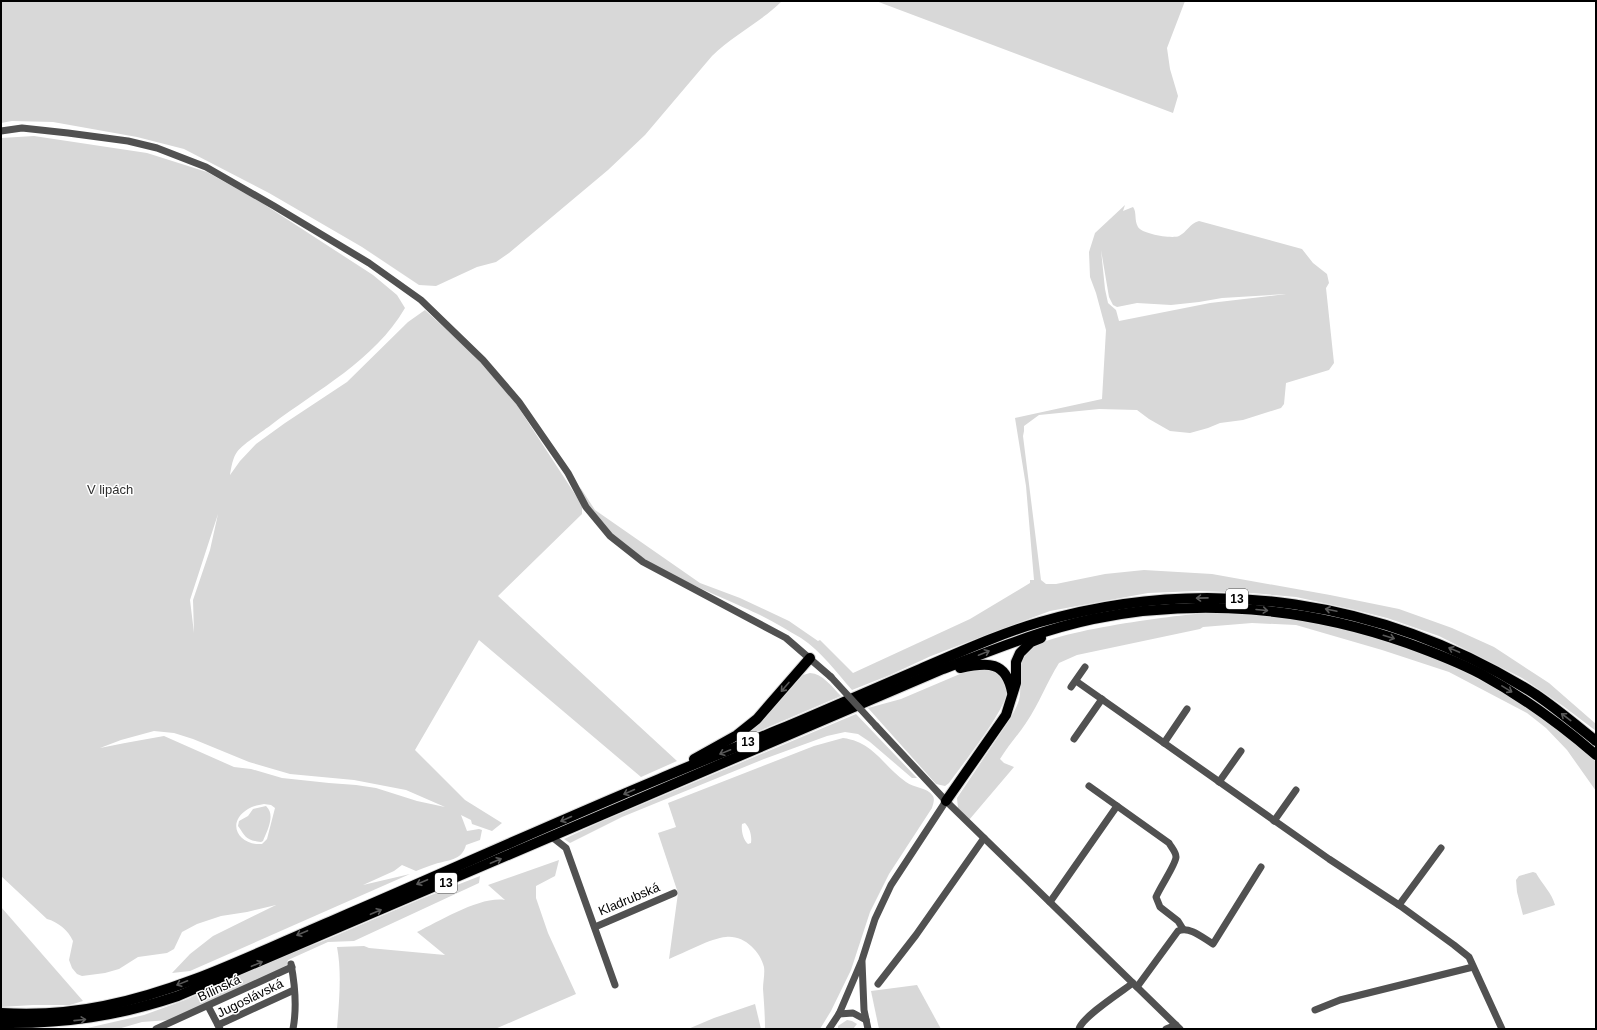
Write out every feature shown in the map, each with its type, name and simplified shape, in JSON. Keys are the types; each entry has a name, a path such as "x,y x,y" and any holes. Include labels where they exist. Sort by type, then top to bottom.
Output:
{"highway":[{"name":"13","path":"1,1013 49,1013 98,1007 176,986 394,894 657,780 1011,632 1091,610 1193,598 1248,599 1304,606 1350,615 1402,630 1460,652 1486,665 1538,696 1596,741"},
{"name":"13","path":"1,1023 41,1023 85,1020 132,1010 178,996 943,669 1014,641 1093,619 1174,609 1219,608 1282,612 1329,620 1400,640 1456,662 1508,690 1561,725 1596,755"},
{"path":"946,801 1006,715 1016,683 1016,662 1020,653 1031,642 1064,632 1152,615 1174,609"},
{"path":"657,780 737,735 757,719 810,658"},
{"path":"871,701 894,696 959,668 984,664 1000,669 1006,674 1012,697"}],"street":[{"path":"1,131 22,128 68,133 128,141 172,153 213,171 274,206 369,263 421,300 483,360 519,402 568,473 586,507 610,536 643,562 786,638 810,658 831,677 946,801 1178,1027"},
{"path":"1071,687 1085,667"},
{"path":"1076,681 1274,821 1399,906 1469,957 1502,1029"},
{"path":"1074,739 1102,699"},
{"path":"1164,743 1187,709"},
{"path":"1219,782 1241,752"},
{"path":"1089,786 1169,843 1176,858 1173,866 1160,886 1156,897 1160,907 1178,921 1183,929"},
{"path":"1274,821 1296,790"},
{"path":"829,1029 839,1014 862,960 875,919 891,885 946,801"},
{"path":"1050,902 1118,806"},
{"name":"Kladrubská","path":"552,837 566,848 615,985"},
{"path":"878,984 916,935 984,838"},
{"path":"1399,906 1441,848"},
{"path":"1079,1029 1080,1025 1088,1017 1135,985 1178,931 1183,929 1190,930 1213,944 1261,867"},
{"name":"Kladrubská","path":"595,926 674,893"},
{"path":"862,960 864,1010 868,1029"},
{"name":"Bílinská","path":"156,1029 292,966 294,990"},
{"path":"1315,1010 1340,1000 1473,967"},
{"path":"293,1029 294,990"},
{"name":"Jugoslávská","path":"219,1027 294,990"},
{"path":"208,1006 219,1027"},
{"path":"839,1014 853,1013 866,1020"},
{"path":"1166,1029 1178,1027"}],"green space":[{"path":"1,1 782,1 765,16 720,48 645,135 608,170 509,253 496,262 477,267 436,286 419,285 362,247 269,193 184,149 137,137 53,122 12,121 1,123"},
{"path":"876,1 1185,1 1167,48 1170,69 1178,96 1173,113"},
{"name":"V lipách","path":"34,136 147,153 207,172 262,203 373,275 397,295 405,308 378,344 344,373 243,446 234,457 230,475 240,461 256,444 347,382 408,322 425,310 471,352 513,399 582,505 582,514 498,596 677,761 641,777 479,640 415,750 465,800 502,823 492,831 472,824 471,820 461,815 467,831 482,830 480,840 466,845 458,857 416,871 402,865 394,871 363,885 410,874 190,971 172,973 190,954 213,936 276,905 221,916 197,924 182,932 174,949 167,953 138,957 119,969 105,973 82,976 77,974 72,968 69,960 73,941 68,933 59,924 47,919 1,876 1,138","holes":["218,514 210,550 193,600 194,633 190,600","154,731 174,733 193,739 249,762 290,774 354,780 406,790 445,807 417,801 376,788 282,778 251,769 234,767 164,736 100,748 121,740","264,804 271,805 275,808 267,839 262,844 254,844 247,841 241,837 236,827 237,821 241,815 254,806"]},
{"path":"1125,205 1123,211 1133,207 1138,227 1141,230 1151,234 1170,237 1179,236 1199,221 1302,249 1313,263 1327,274 1329,283 1326,288 1334,363 1329,370 1286,383 1284,404 1281,408 1243,420 1220,423 1190,433 1170,431 1137,410 1099,409 1039,415 1024,426 1023,436 1041,580 1046,584 1056,584 1105,574 1144,570 1212,574 1399,609 1452,628 1494,647 1549,683 1596,724 1596,731 1522,678 1439,636 1387,618 1351,609 1296,597 1252,593 1198,591 1148,593 1050,611 931,656 890,675 852,690 822,656 801,638 764,617 655,566 630,550 609,532 591,511 580,487 595,510 700,583 740,598 789,621 818,641 820,640 853,673 970,619 1030,583 1030,580 1034,580 1026,486 1015,418 1102,399 1106,330 1090,277 1089,252 1095,233","holes":["1101,250 1109,297 1113,305 1117,307 1137,303 1171,305 1222,298 1286,294 1210,303 1119,321 1116,310 1108,303"]},
{"path":"1207,613 1276,617 1310,622 1377,638 1442,661 1473,676 1532,711 1596,762 1596,791 1567,750 1546,728 1527,713 1449,672 1382,650 1296,625 1252,623 1203,627 1200,629 1077,655 1059,663 1031,716 1000,759 1004,763 1014,767 969,820 958,808 957,798 1016,708 1020,697 1020,663 1024,653 1035,645 1055,638 1081,632 1140,621"},
{"path":"974,668 999,671 1007,686 1005,700 992,724 949,783 945,786 936,784 868,708 901,699"},
{"path":"810,673 823,678 841,696 743,738 764,719 803,675"},
{"path":"856,714 917,778 912,778 870,742 858,734 845,732 827,736 764,759 622,817 570,843 564,839 598,823"},
{"path":"843,738 854,740 863,744 906,782 930,793 934,798 934,802 932,808 889,874 870,912 851,970 831,1011 820,1029 765,1029 763,989 764,967 759,955 745,941 733,937 720,938 669,959 678,893 658,833 676,827 668,803 814,746","holes":["745,823 751,838 751,843 748,844 742,829 742,824"]},
{"path":"266,806 270,814 270,823 263,841 261,842 249,839 238,826 239,821 248,816 253,809"},
{"path":"559,860 555,876 536,886 536,898 548,933 576,994 495,1029 337,1029 340,977 337,947 364,946 369,948 445,955 417,932 472,905 495,900 505,900 488,885"},
{"path":"1533,872 1536,873 1555,905 1523,915 1517,892 1516,880 1519,876"},
{"path":"480,876 479,883 354,941 328,942 288,960 286,968 169,1020 142,1022 118,1029 83,1029 144,1015 185,1000 273,960"},
{"path":"1,907 83,1001 70,1005 1,1007"},
{"path":"917,985 941,1029 879,1029 871,991"},
{"path":"755,1004 761,1029 688,1029 714,1018"},
{"path":"847,1020 857,1024 853,1029 838,1029 838,1026"}]}
